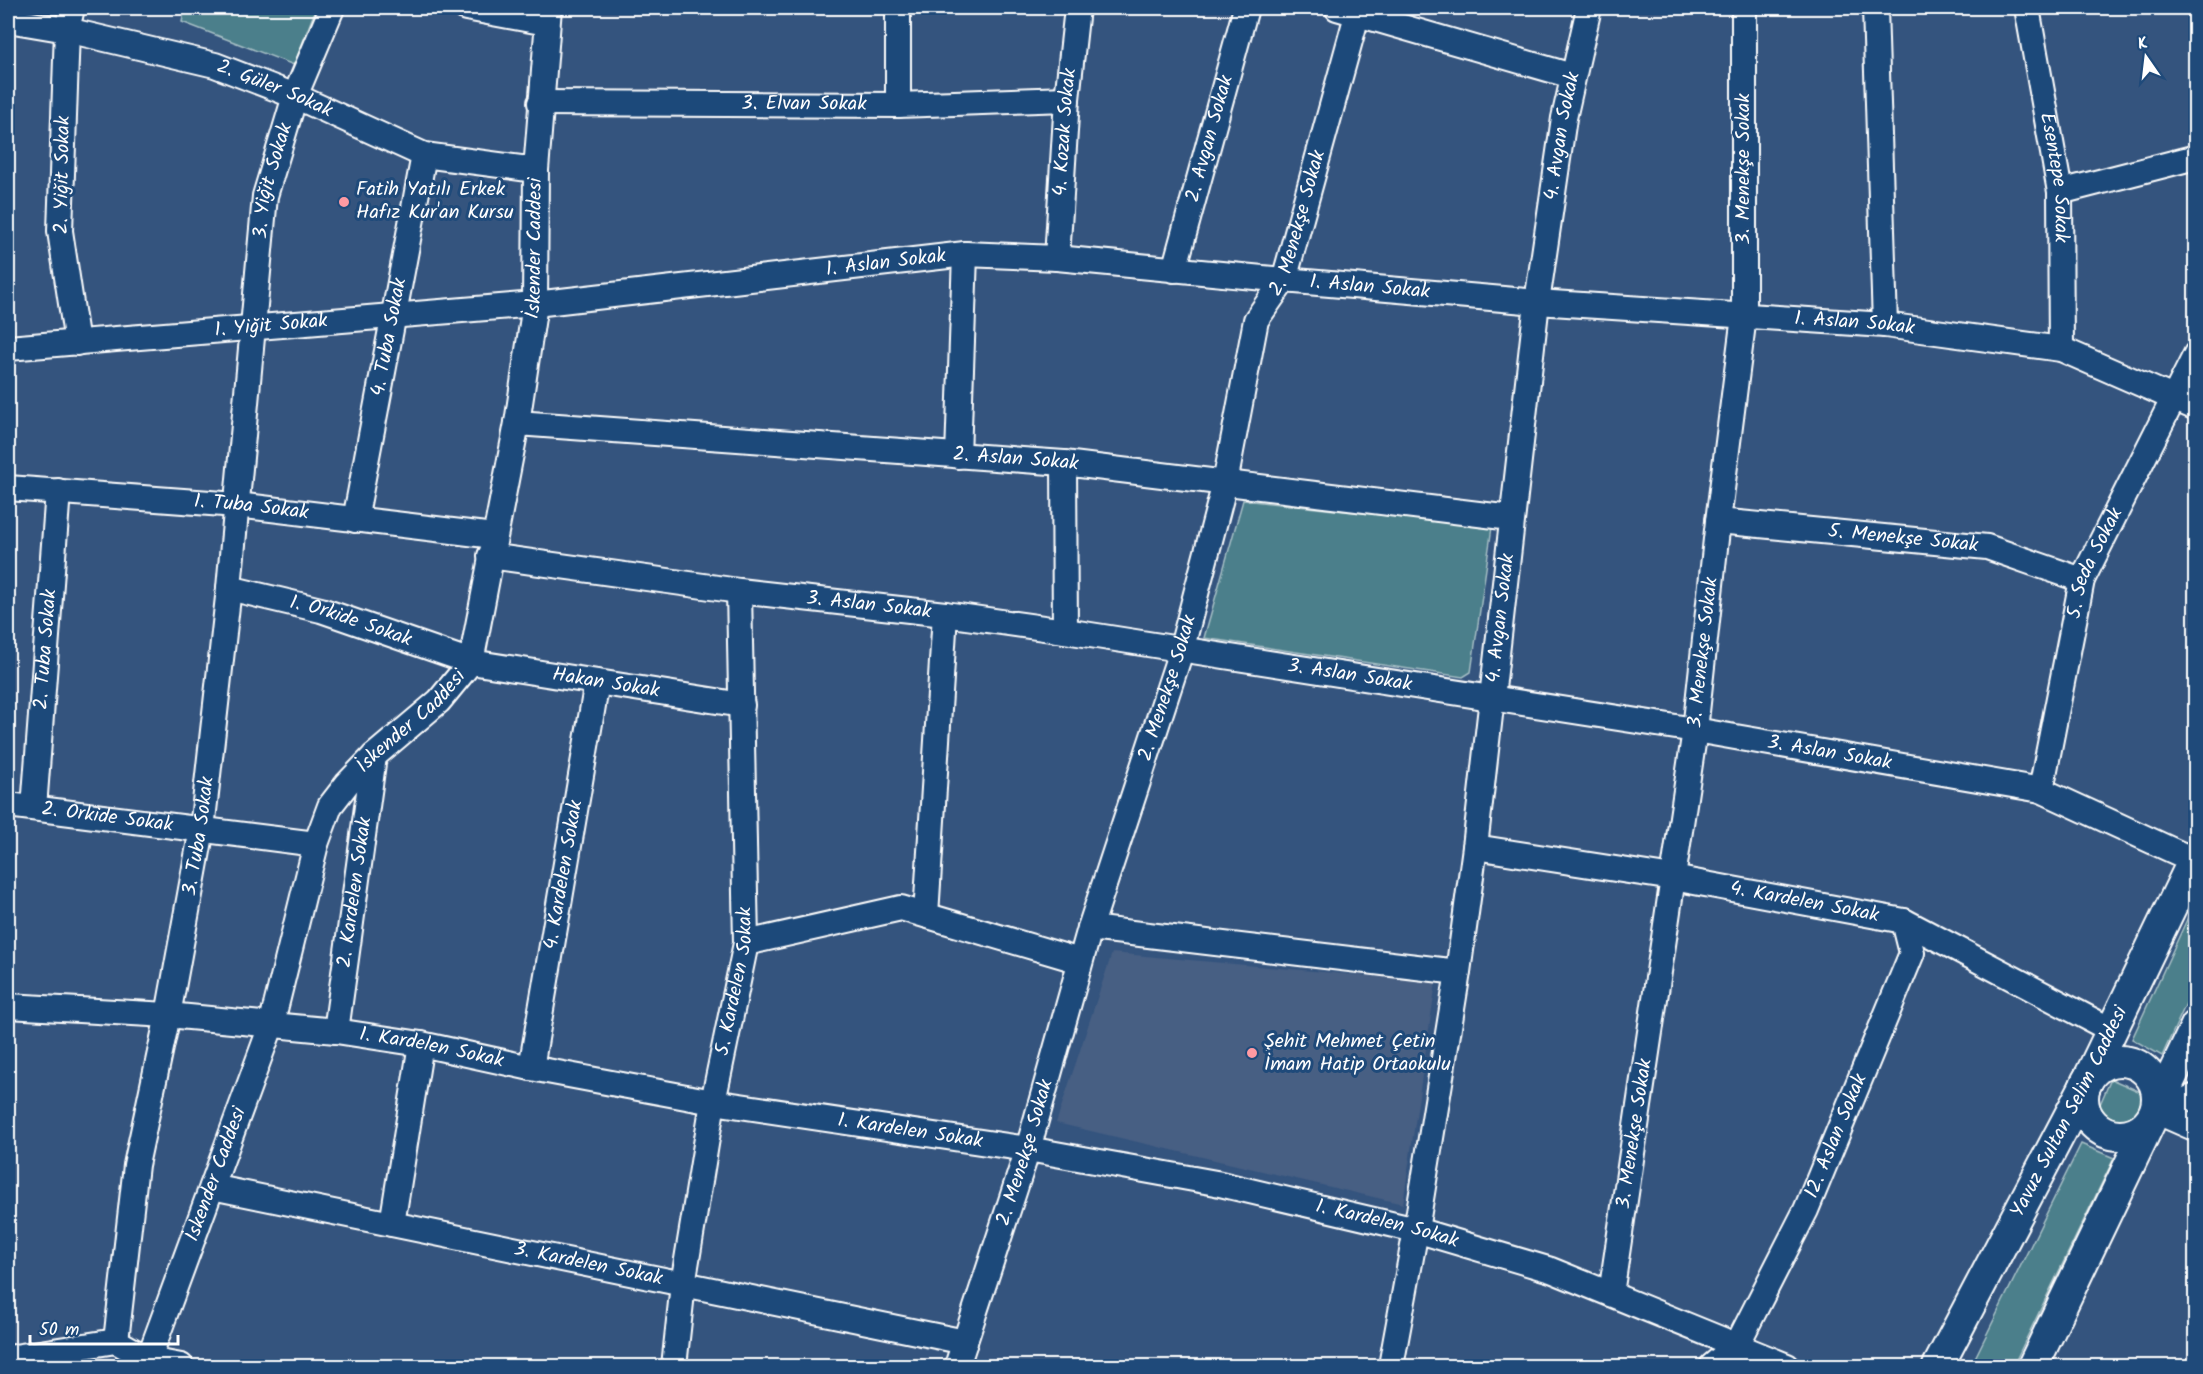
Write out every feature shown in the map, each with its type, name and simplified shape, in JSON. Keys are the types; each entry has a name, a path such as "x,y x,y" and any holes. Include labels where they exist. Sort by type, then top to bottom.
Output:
{"main road":[{"name":"Yavuz Sultan Selim Caddesi","path":"1938,1366 2085,1086 2194,857"},
{"path":"2033,1366 2196,1026"},
{"path":"2121,1061 2133,1063 2151,1077 2156,1088 2155,1111 2141,1129 2130,1134 2108,1133 2098,1128 2085,1109 2083,1098 2085,1086 2091,1076 2110,1063 2121,1061"}],"street":[{"name":"3. Yiğit Sokak","path":"253,328 265,196 294,96 332,8"},
{"path":"466,8 548,15"},
{"path":"898,8 898,105"},
{"name":"4. Kozak Sokak","path":"1057,258 1067,99 1077,8"},
{"name":"2. Avgan Sokak","path":"1174,270 1246,8"},
{"name":"4. Avgan Sokak","path":"1391,1366 1416,1230 1458,972 1475,848 1537,302 1572,76 1588,8"},
{"name":"3. Menekşe Sokak","path":"1611,1294 1695,730 1744,316 1744,8"},
{"path":"1875,8 1885,325"},
{"name":"Esentepe Sokak","path":"2027,8 2060,192 2061,349"},
{"path":"1351,10 1572,76"},
{"name":"2. Menekşe Sokak","path":"957,1366 1028,1149 1090,928 1181,651 1226,483 1256,320 1284,280 1351,10"},
{"name":"İskender Caddesi","path":"147,1363 271,1026 316,844 330,807 347,784 374,756 439,701 471,662 517,423 535,304 536,170 548,15"},
{"name":"2. Güler Sokak","path":"8,20 70,19 215,65 294,96 424,155 536,170"},
{"name":"2. Yiğit Sokak","path":"70,19 60,231 76,343"},
{"name":"3. Elvan Sokak","path":"540,103 898,105 1067,99"},
{"name":"4. Tuba Sokak","path":"355,520 424,155"},
{"path":"2060,192 2196,157"},
{"path":"958,456 965,254"},
{"name":"1. Aslan Sokak","path":"535,304 965,254 1057,258 1537,302 1885,325 2061,349 2185,403"},
{"name":"1. Yiğit Sokak","path":"8,348 535,304"},
{"name":"3. Tuba Sokak","path":"116,1341 136,1166 168,1015 202,830 229,588 253,328"},
{"name":"5. Seda Sokak","path":"2041,790 2082,580 2185,403 2196,354"},
{"name":"2. Aslan Sokak","path":"517,423 1064,463 1511,518"},
{"path":"1064,463 1065,631"},
{"name":"1. Tuba Sokak","path":"8,488 237,505 355,520 492,546"},
{"name":"2. Tuba Sokak","path":"34,808 58,491"},
{"name":"5. Menekşe Sokak","path":"1718,521 1987,547 2082,580"},
{"name":"3. Aslan Sokak","path":"492,546 739,591 945,614 1065,631 1695,730 2041,790 2194,857"},
{"name":"1. Orkide Sokak","path":"229,588 321,610 471,662"},
{"name":"5. Kardelen Sokak","path":"674,1366 683,1284 713,1102 746,943 739,591"},
{"path":"926,915 945,614"},
{"name":"Hakan Sokak","path":"471,662 742,705"},
{"name":"4. Kardelen Sokak","path":"531,1068 597,682"},
{"name":"2. Kardelen Sokak","path":"336,1031 374,756"},
{"name":"2. Orkide Sokak","path":"8,805 316,844"},
{"name":"4. Kardelen Sokak","path":"1475,848 1673,878 1904,921 2111,1030"},
{"path":"746,943 901,908 1080,960"},
{"name":"12. Aslan Sokak","path":"1737,1345 1806,1210 1912,953 1904,921"},
{"path":"1090,928 1458,972"},
{"name":"1. Kardelen Sokak","path":"8,1006 168,1015 336,1031 421,1044 531,1068 713,1102 1028,1149 1216,1183 1416,1230 1551,1270 1787,1366"},
{"path":"392,1224 421,1044"},
{"path":"2155,1111 2196,1096"},
{"path":"2155,1111 2196,1129"},
{"name":"3. Kardelen Sokak","path":"212,1187 965,1342"},
{"path":"8,1358 116,1341 147,1363 181,1366"},
{"path":"1712,1366 1737,1345"}],"shaded area":[{"name":"Şehit Mehmet Çetin İmam Hatip Ortaokulu","path":"1112,953 1436,982 1403,1204 1056,1123"}],"green space":[{"path":"185,8 316,8 294,65 182,22"},
{"path":"1243,500 1492,527 1471,672 1463,677 1204,638"},
{"path":"2195,902 2195,984 2162,1056 2132,1039"},
{"path":"2111,1079 2145,1094 2131,1126 2097,1111"},
{"path":"2081,1144 2114,1158 2013,1366 1971,1366"}],"place":[{"name":"Fatih Yatılı Erkek Hafız Kur'an Kursu","path":"344,202"},
{"name":"Şehit Mehmet Çetin İmam Hatip Ortaokulu","path":"1252,1053"}]}
